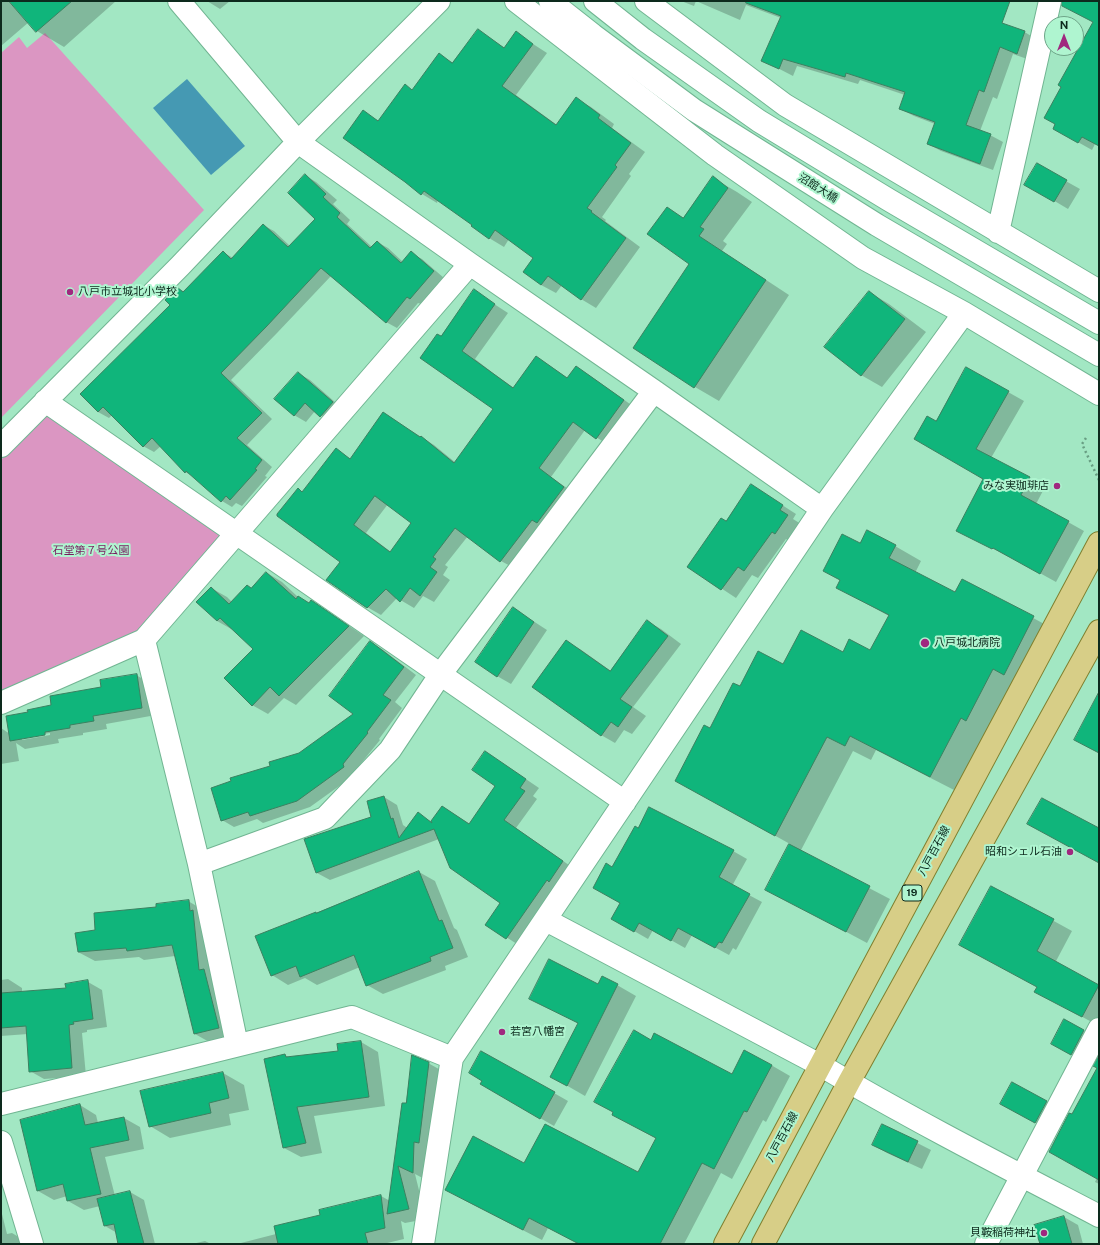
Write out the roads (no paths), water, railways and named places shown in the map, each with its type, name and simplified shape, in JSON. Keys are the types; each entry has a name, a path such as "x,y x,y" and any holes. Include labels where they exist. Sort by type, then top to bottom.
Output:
{"main road":[{"name":"八戸百石線","path":"725,1244 1099,543"},
{"path":"763,1244 849,1082 1099,631"}],"street":[{"path":"179,1 298,142 470,264 654,390 822,509"},
{"path":"1,446 180,266 298,142 438,1"},
{"path":"516,1 715,155 863,258 964,313 1099,394"},
{"name":"沼館大橋","path":"550,1 694,110 877,225 1099,355"},
{"path":"595,1 643,39 759,121 888,200 1099,323"},
{"path":"646,1 785,105 1099,291"},
{"path":"998,232 1050,1"},
{"path":"1,703 144,640 470,264"},
{"path":"422,1244 452,1058 822,509 964,313"},
{"path":"199,864 325,818 390,750 440,675 654,390"},
{"path":"45,401 624,802"},
{"path":"144,640 199,864 237,1045"},
{"path":"546,920 820,1065 1099,1216"},
{"path":"1,1104 352,1017 452,1058"},
{"path":"986,1244 1099,1029"},
{"path":"1,1142 32,1244"}],"water":[{"path":"187,79 245,146 211,175 153,108"}],"place":[{"name":"八戸市立城北小学校","path":"70,292"},
{"name":"みな実珈琲店","path":"1057,486"},
{"name":"八戸城北病院","path":"925,643"},
{"name":"昭和シェル石油","path":"1070,852"},
{"name":"若宮八幡宮","path":"502,1032"},
{"name":"貝鞍稲荷神社","path":"1044,1233"}],"park label":[{"name":"石堂第７号公園","path":"91,551"}]}
